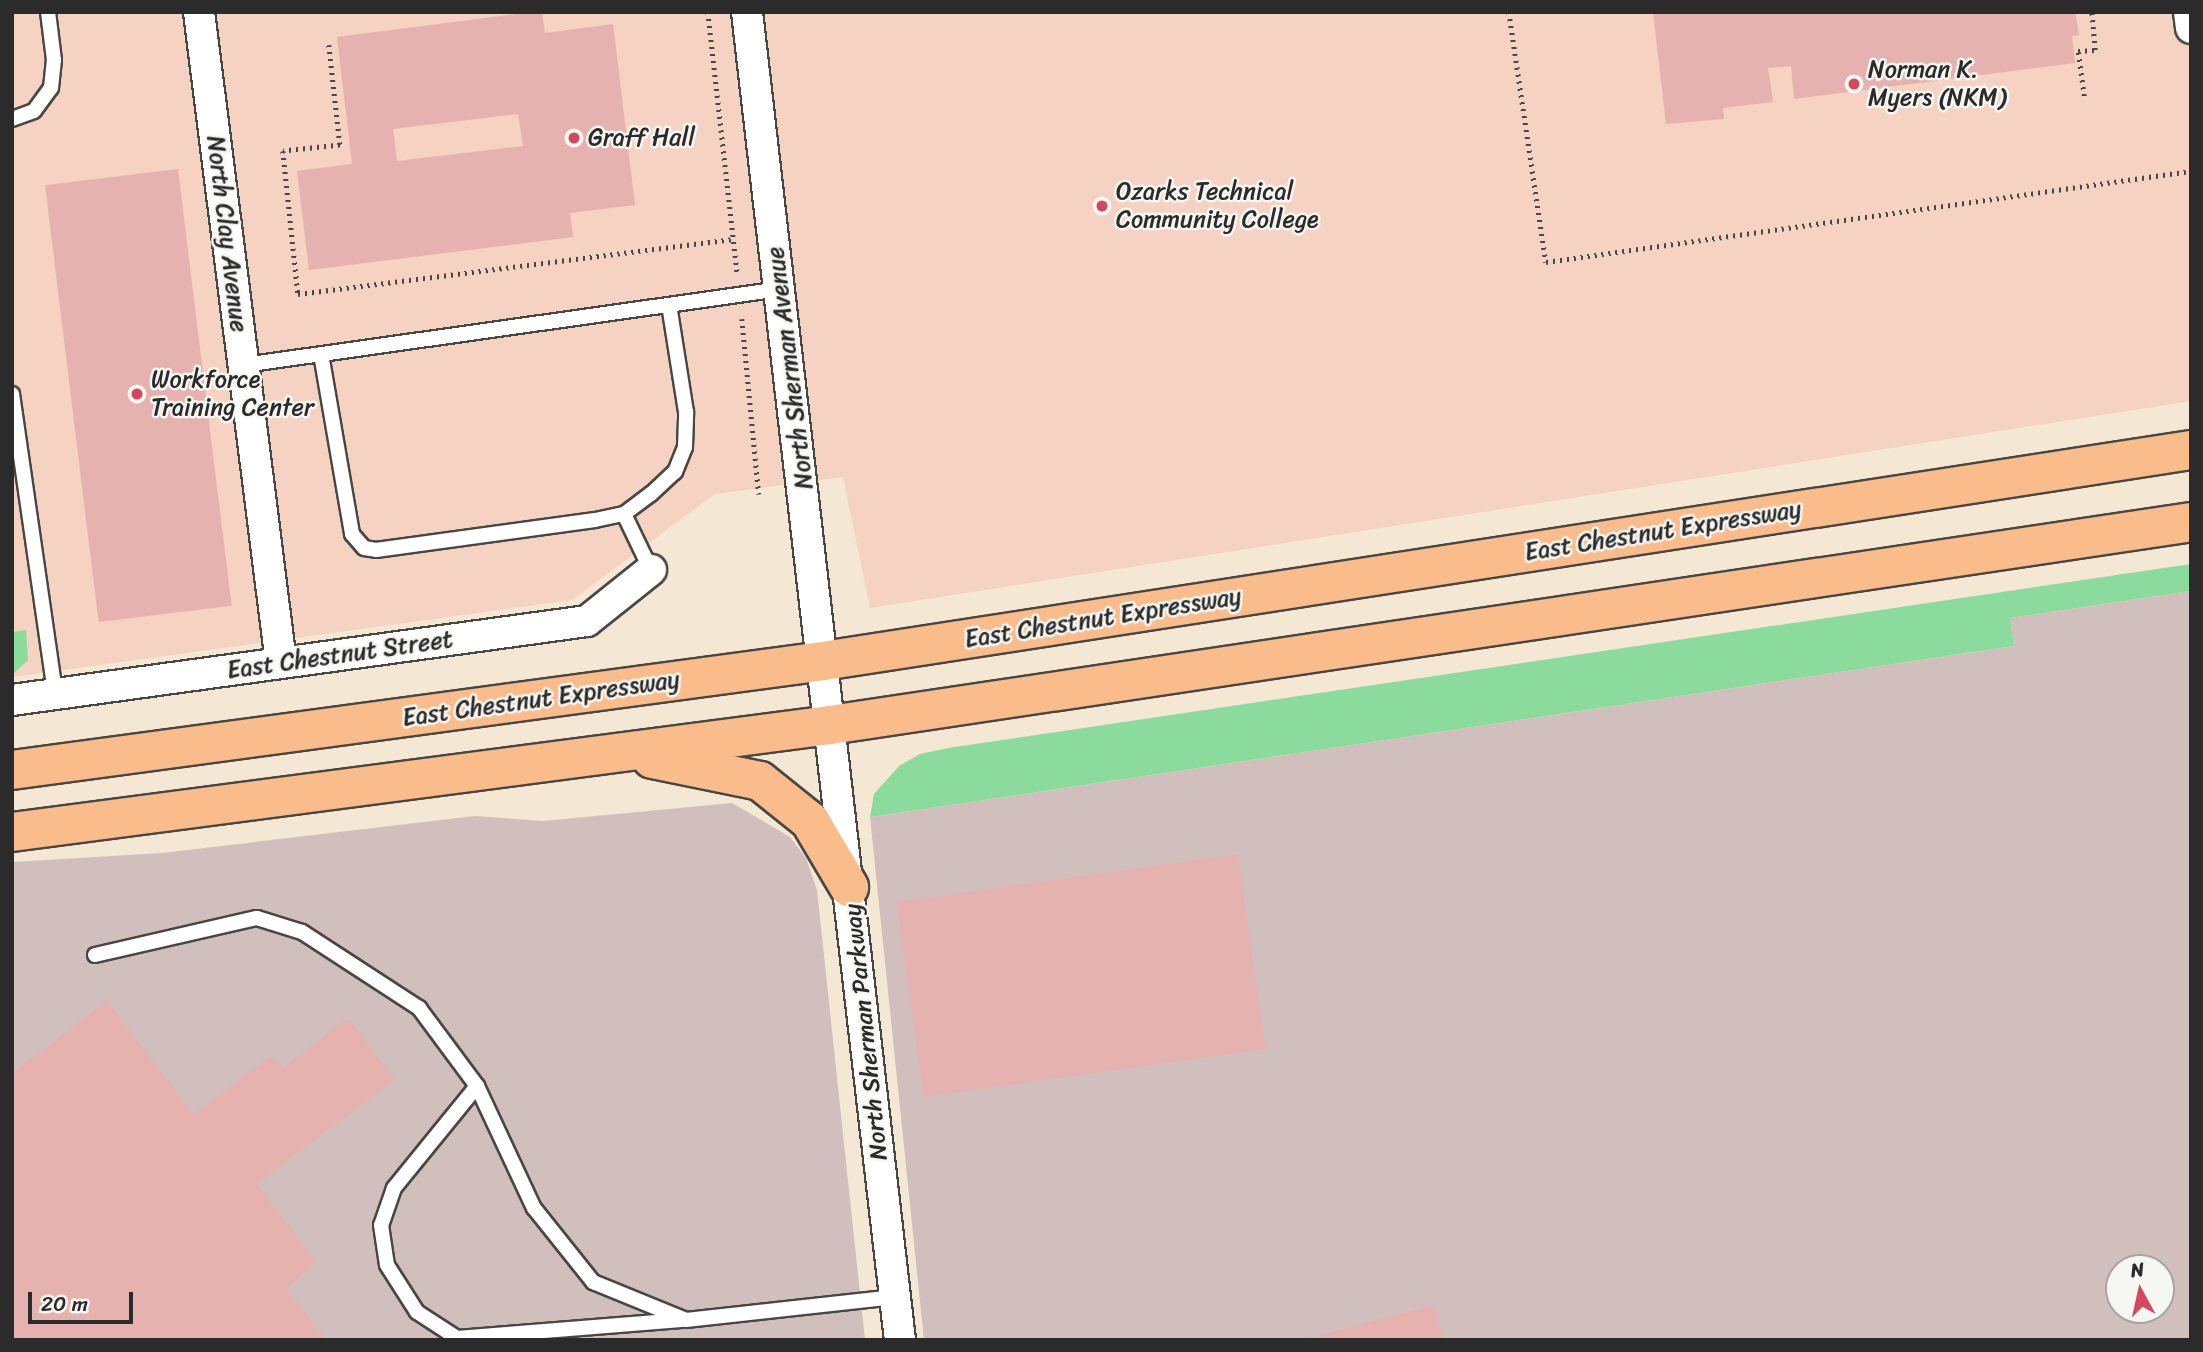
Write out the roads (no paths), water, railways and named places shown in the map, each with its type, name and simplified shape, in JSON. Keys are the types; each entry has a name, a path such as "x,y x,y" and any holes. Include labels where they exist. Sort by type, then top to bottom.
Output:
{"main road":[{"name":"East Chestnut Expressway","path":"12,770 823,661 2191,450"},
{"path":"12,832 830,725 2191,522"},
{"path":"623,753 760,781 810,821 849,887"}],"street":[{"name":"North Clay Avenue","path":"199,12 281,663"},
{"name":"North Sherman Avenue","path":"747,12 830,725"},
{"path":"2189,12 2191,29"},
{"name":"East Chestnut Street","path":"12,699 587,621 651,570"},
{"name":"North Sherman Parkway","path":"830,725 900,1340"}],"lane":[{"path":"12,118 34,111 51,88 54,60 48,12"},
{"path":"243,365 781,289"},
{"path":"321,354 352,534 364,548 376,550 624,514 675,472 685,447 686,412 669,305"},
{"path":"12,394 55,694"},
{"path":"624,514 651,570"},
{"path":"95,955 257,918 302,932 419,1009 477,1086 534,1208 593,1282 686,1320"},
{"path":"477,1086 394,1188 381,1226 387,1265 417,1312 457,1338 686,1320 895,1297"}],"place":[{"name":"Norman K. Myers (NKM)","path":"1854,84"},
{"name":"Graff Hall","path":"574,138"},
{"name":"Ozarks Technical Community College","path":"1102,206"},
{"name":"Workforce Training Center","path":"137,394"}]}
